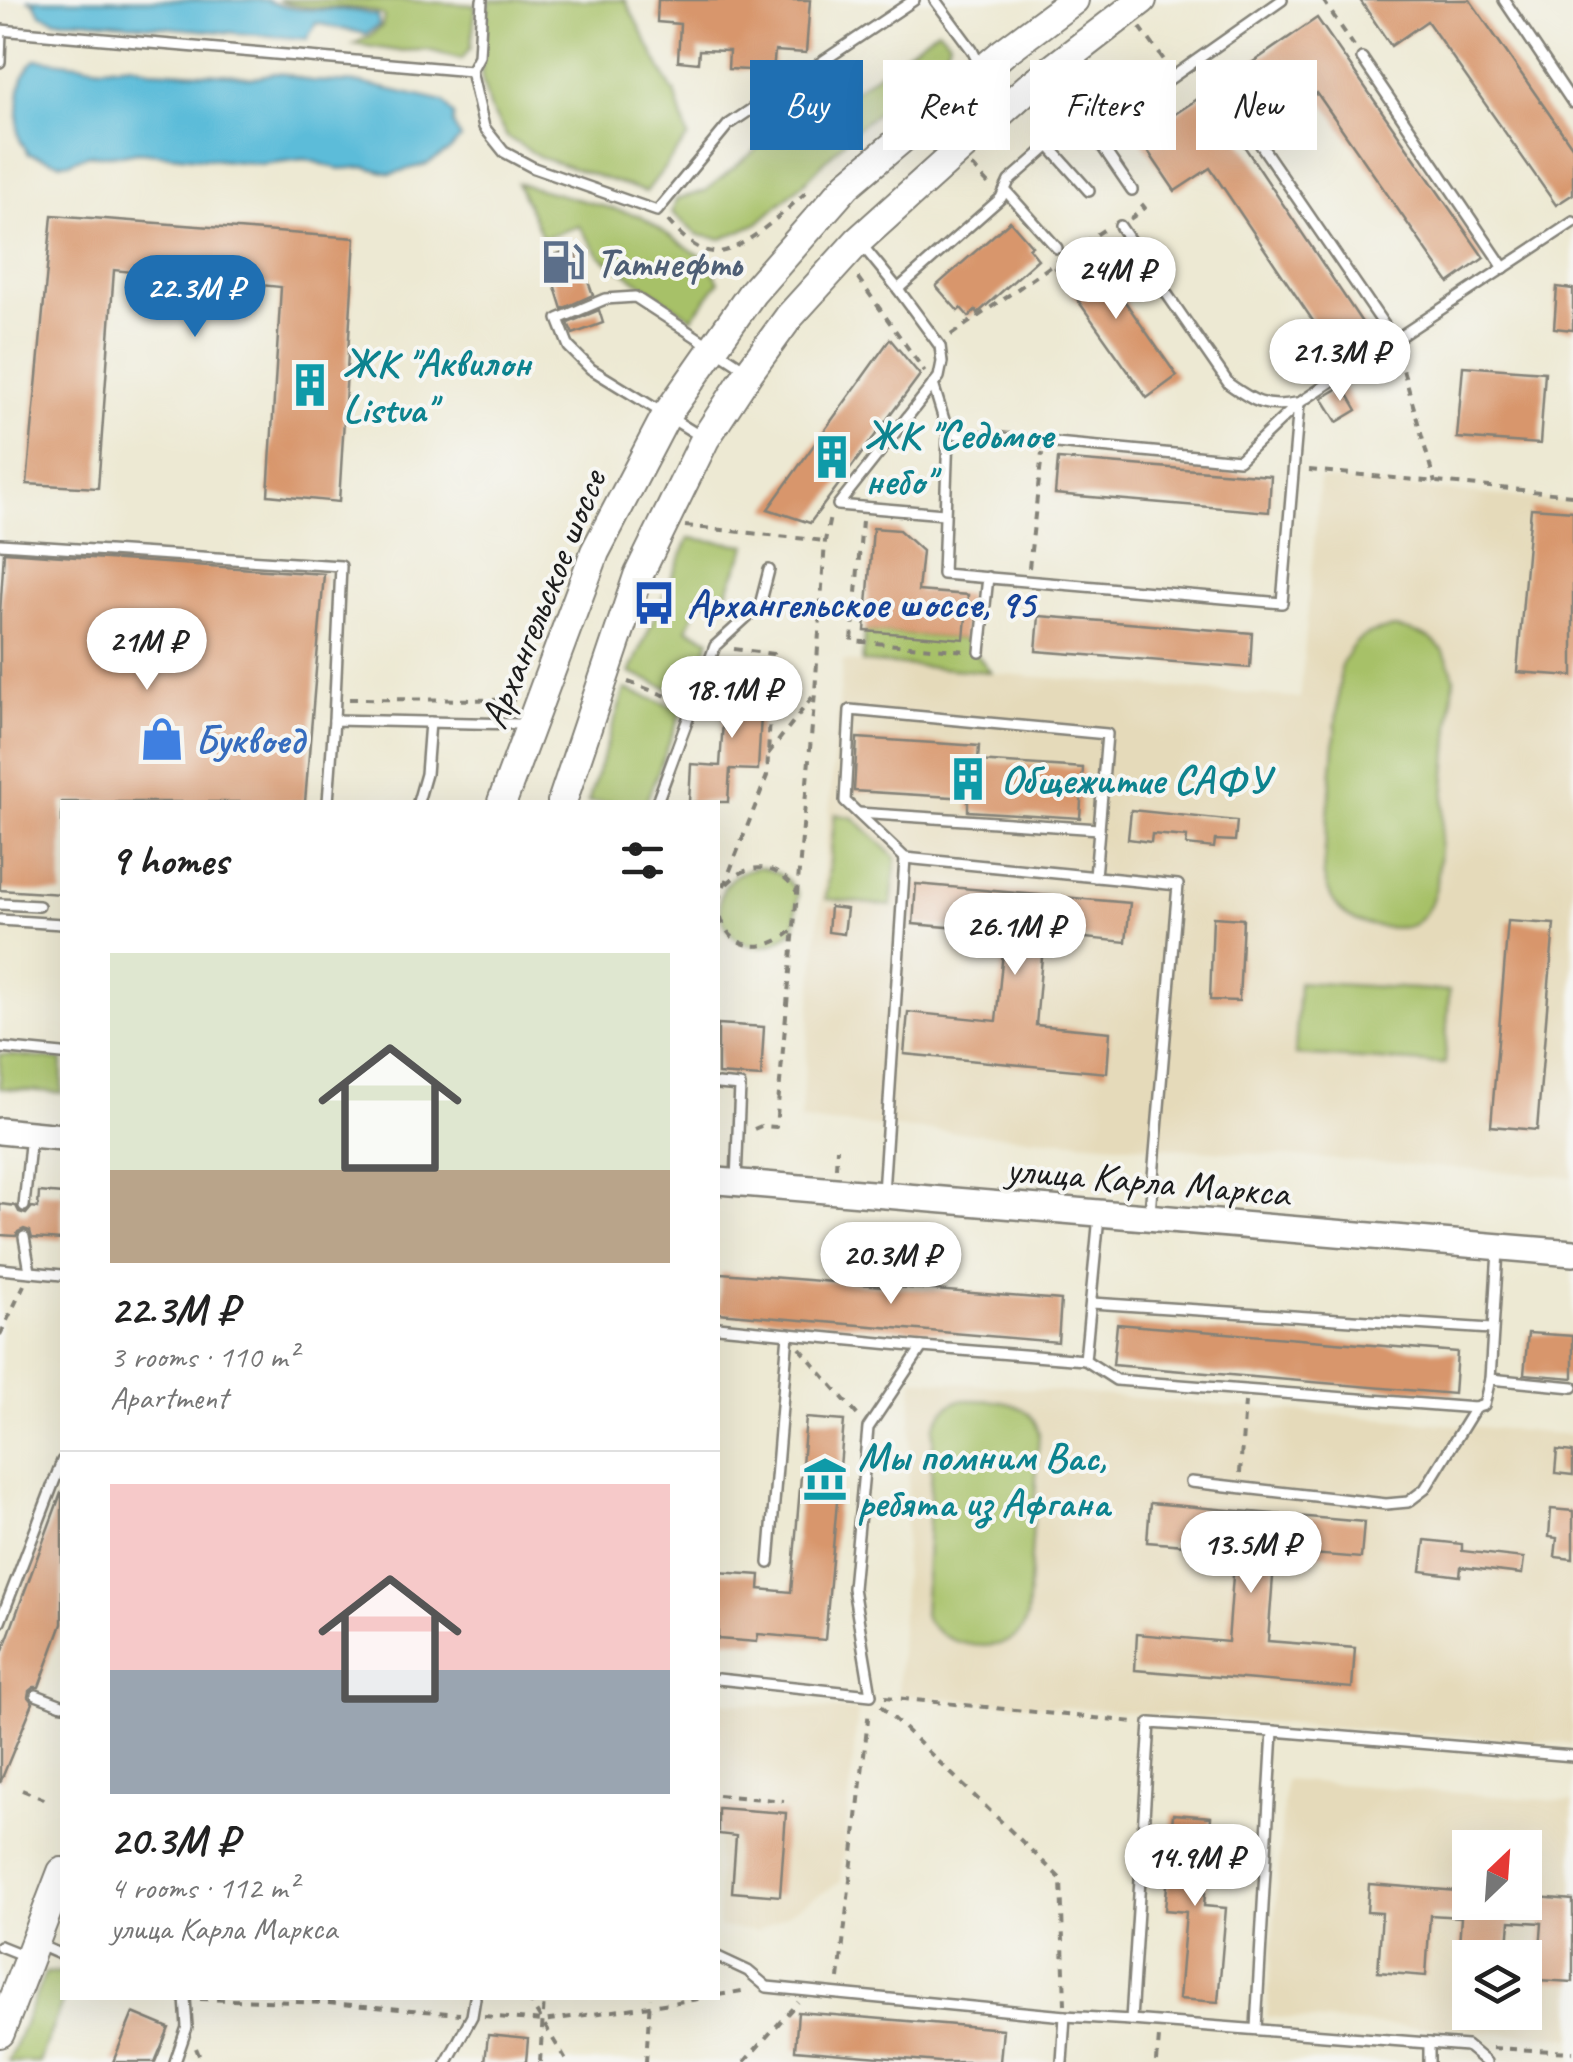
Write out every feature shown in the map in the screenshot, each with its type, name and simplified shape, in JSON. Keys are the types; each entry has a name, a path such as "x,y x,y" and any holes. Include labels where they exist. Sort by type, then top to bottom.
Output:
{"main road":[{"name":"Архангельское шоссе","path":"997,60 1074,0"},
{"name":"Архангельское шоссе","path":"1066,60 1138,10"},
{"name":"Архангельское шоссе","path":"563,800 638,576 705,439 789,317 1030,86"},
{"name":"Архангельское шоссе","path":"503,800 528,714 595,552 667,414 752,294 847,185 889,150"},
{"path":"0,2033 60,1877"}],"street":[{"path":"0,1131 60,1136"},
{"name":"улица Карла Маркса","path":"727,1182 1573,1253"}],"lane":[{"path":"482,0 479,56 471,71 484,127 504,152 534,168 657,211 728,124 914,0"},
{"path":"935,0 977,60"},
{"path":"1176,73 1282,0"},
{"path":"1504,0 1573,103"},
{"path":"0,62 0,30 471,71"},
{"path":"1362,58 1504,268"},
{"path":"898,289 1003,194 1010,180 1049,146 1089,191"},
{"path":"1104,150 1132,190"},
{"path":"1265,150 1395,341"},
{"path":"1003,194 1057,248"},
{"path":"948,433 1239,460 1298,403 1573,222"},
{"path":"1120,226 1229,384 1251,400 1276,407 1298,403"},
{"path":"838,504 939,377 942,362 940,346 898,289 854,254"},
{"path":"705,439 591,369 569,347 558,319 605,299 635,297 750,372"},
{"path":"933,384 948,433 943,574 1282,603 1298,403"},
{"path":"838,504 944,514"},
{"path":"0,544 341,566 328,800"},
{"path":"658,800 715,646 760,606 769,570"},
{"path":"980,652 988,577"},
{"path":"1094,877 1107,734 850,710 844,801 905,858 1094,877 1178,884 1150,1218"},
{"path":"334,720 517,724 528,714"},
{"path":"419,800 426,774 430,722"},
{"path":"858,813 1099,829"},
{"path":"882,1196 905,858"},
{"path":"0,904 38,906"},
{"path":"0,920 60,924"},
{"path":"0,1048 60,1054"},
{"path":"720,1084 740,1086 738,1137 727,1182"},
{"path":"24,1206 31,1134"},
{"path":"1084,1360 1099,1214"},
{"path":"24,1237 30,1272"},
{"path":"720,1326 1084,1360 1116,1380 1475,1408 1484,1405 1490,1380 1498,1247"},
{"path":"0,1269 60,1275"},
{"path":"1092,1304 1491,1329"},
{"path":"768,1563 788,1334"},
{"path":"720,1680 870,1696 853,1588 868,1428 922,1347"},
{"path":"1490,1380 1573,1387"},
{"path":"1191,1482 1386,1504 1408,1502 1424,1489 1475,1408"},
{"path":"0,1622 60,1466"},
{"path":"36,1695 60,1704"},
{"path":"1130,2020 1150,1723 1573,1756"},
{"path":"1256,2028 1272,1731"},
{"path":"0,1946 60,1955"},
{"path":"720,1958 767,1987 1065,2016 1467,2046 1486,2062"},
{"path":"175,2062 187,2026 184,2000"},
{"path":"447,2062 472,2016 475,2000"},
{"path":"1062,2062 1065,2016"},
{"path":"1428,2062 1429,2043"}],"path":[{"path":"1323,0 1362,58"},
{"path":"1138,10 1166,60"},
{"path":"966,159 1003,194"},
{"path":"657,211 688,242 714,253 741,246 824,178"},
{"path":"940,346 955,331 1110,226 1120,226 1144,208 1132,190"},
{"path":"854,254 933,384"},
{"path":"1395,341 1435,483"},
{"path":"1028,580 1042,443"},
{"path":"1294,469 1573,495"},
{"path":"738,1137 761,1126 776,1126 825,541 829,518 838,504"},
{"path":"862,521 852,641 980,652"},
{"path":"677,526 825,541"},
{"path":"715,646 773,654 767,776 720,893"},
{"path":"614,676 693,706"},
{"path":"768,754 815,694"},
{"path":"335,699 528,714"},
{"path":"720,895 735,875 758,868 772,869 784,876 798,894"},
{"path":"720,910 727,931 738,942 752,946 776,943 795,928"},
{"path":"836,1177 838,1148"},
{"path":"831,1251 833,1221"},
{"path":"0,1334 30,1272"},
{"path":"788,1334 868,1428"},
{"path":"1239,1487 1244,1390"},
{"path":"870,1696 1150,1723"},
{"path":"837,1995 870,1696"},
{"path":"870,1696 1061,1880 1065,2016"},
{"path":"22,1790 48,1801"},
{"path":"720,1795 784,1800"},
{"path":"720,1996 767,1987"},
{"path":"744,2062 808,1992"},
{"path":"242,2000 543,2020 692,2000"},
{"path":"529,2000 567,2062"},
{"path":"540,2062 544,2000"},
{"path":"646,2062 650,2000"},
{"path":"1157,2062 1160,2022"},
{"path":"1467,2046 1573,2052"}],"shaded area":[{"path":"1320,479 1573,503 1573,1177 800,1121 843,661 1300,698"},
{"path":"913,1379 1573,1435 1573,1744 898,1695"},
{"path":"720,1702 858,1711 841,1882 758,1931 720,1927"},
{"path":"1285,1780 1573,1802 1573,2038 1456,2030 1542,2030 1542,1940 1452,1940 1452,2030 1267,2017"}],"green space":[{"path":"278,0 399,0 476,5 471,47 462,59 427,50 398,51 354,44 382,26 384,16 360,9 304,7"},
{"path":"489,0 625,0 675,92 688,137 646,192 542,158 507,137 489,107 481,75"},
{"path":"938,29 949,41 944,60 896,60"},
{"path":"883,69 883,108 863,124 863,84"},
{"path":"756,150 836,150 758,223 722,239 697,235 672,212 676,199 705,191"},
{"path":"517,183 640,216 708,261 719,282 692,318 600,256 579,226 543,238"},
{"path":"689,538 747,545 721,606 700,599 687,629 710,639 688,696 630,673"},
{"path":"1395,628 1418,633 1434,642 1446,656 1454,678 1437,884 1419,921 1394,928 1359,922 1342,912 1323,873 1341,665 1362,638"},
{"path":"865,631 964,639 991,672 862,662"},
{"path":"625,689 682,710 647,800 589,800"},
{"path":"835,814 854,818 896,858 891,906 826,899"},
{"path":"759,867 781,876 798,894 795,928 773,943 753,946 736,938 725,925 720,907 723,890 736,875"},
{"path":"1299,982 1449,991 1445,1064 1295,1055"},
{"path":"0,1054 60,1060 60,1093 0,1088"},
{"path":"960,1400 996,1401 1019,1407 1035,1422 1039,1434 1027,1617 1015,1637 992,1646 951,1639 930,1625 924,1615 934,1427 944,1410"},
{"path":"60,1972 60,2000 63,2000 39,2062 8,2062 45,1973"}],"water":[{"path":"27,0 266,0 294,9 362,12 377,16 379,25 366,34 316,23 307,39 56,20 40,14 34,2"},
{"path":"37,59 102,67 131,64 150,70 252,78 274,73 311,81 361,83 444,102 454,116 453,124 460,138 450,150 427,164 391,174 366,167 339,169 305,159 261,164 138,152 87,155 62,163 29,154 18,132 22,82"}],"building":[{"path":"658,0 810,0 806,53 775,51 774,60 750,60 750,70 728,69 729,51 699,50 698,63 678,61 680,24 657,22"},
{"path":"1360,0 1470,0 1573,148 1573,194 1556,205 1427,21 1391,46"},
{"path":"1317,18 1484,258 1449,283 1317,93 1317,60 1256,60"},
{"path":"1196,100 1196,150 1247,150 1373,339 1340,361 1210,168 1175,191 1147,150 1176,150 1176,113"},
{"name":"ЖК \"Аквилон Listva\"","path":"52,215 355,238 339,502 268,495 281,287 114,270 98,488 27,484"},
{"path":"1010,221 1038,259 969,317 961,308 958,311 936,286"},
{"path":"1086,246 1177,376 1147,398 1055,268"},
{"path":"574,248 593,295 562,309 546,258"},
{"path":"1557,287 1573,289 1573,330 1554,328"},
{"path":"599,310 603,323 573,334 568,323"},
{"name":"ЖК \"Седьмое небо\"","path":"890,339 920,375 810,523 768,509"},
{"path":"1463,366 1545,372 1540,444 1457,438"},
{"path":"1343,386 1357,410 1337,422 1322,398"},
{"path":"1058,459 1271,476 1269,512 1055,494"},
{"path":"1531,508 1573,511 1573,676 1517,672"},
{"path":"873,528 899,530 922,551 918,591 968,595 964,639 865,631"},
{"path":"4,552 324,574 305,800 60,800 60,894 0,890 0,614"},
{"path":"1039,616 1252,633 1250,668 1036,651"},
{"path":"726,676 763,679 758,770 730,769 728,802 689,800 691,764 720,766"},
{"name":"Общежитие САФУ","path":"857,738 979,746 978,761 1083,768 1080,818 968,811 968,798 854,791"},
{"path":"1131,810 1237,821 1235,841 1215,840 1214,848 1186,845 1187,837 1152,834 1151,842 1128,839"},
{"path":"916,884 1130,903 1126,942 1044,934 1036,1025 1110,1032 1107,1073 904,1054 908,1012 996,1021 1005,932 913,924"},
{"path":"830,907 847,909 844,934 828,932"},
{"path":"1213,917 1243,919 1239,1001 1210,1000"},
{"path":"1508,921 1554,924 1537,1130 1491,1126"},
{"path":"720,1024 764,1027 761,1077 720,1074"},
{"path":"39,1192 60,1194 60,1240 32,1238 30,1231 24,1229 16,1236 0,1235 0,1204 16,1206 26,1214 32,1207 38,1208"},
{"path":"721,1273 1061,1300 1058,1342 720,1313"},
{"path":"1117,1324 1457,1352 1454,1394 1113,1365"},
{"path":"1528,1333 1573,1336 1573,1378 1524,1374"},
{"path":"806,1418 844,1421 825,1640 758,1634 757,1642 720,1639 720,1572 760,1575 759,1589 791,1592"},
{"path":"1557,1450 1573,1452 1573,1475 1555,1473"},
{"path":"60,1496 60,1629 39,1687 29,1691 33,1703 0,1783 0,1658"},
{"path":"1150,1503 1364,1522 1361,1558 1275,1551 1268,1641 1355,1648 1352,1688 1135,1670 1137,1634 1228,1642 1235,1549 1147,1542"},
{"path":"1551,1509 1573,1511 1573,1559 1555,1557 1557,1538 1549,1537"},
{"path":"1425,1540 1462,1544 1462,1551 1524,1558 1522,1574 1461,1567 1460,1576 1421,1571"},
{"path":"720,1808 786,1813 780,1896 732,1892 736,1836 720,1834"},
{"path":"1173,1814 1211,1817 1204,1906 1226,1908 1218,2002 1179,1999 1186,1912 1165,1910"},
{"path":"1369,1884 1452,1891 1452,1916 1430,1915 1426,1976 1378,1972 1382,1913 1367,1912"},
{"path":"1542,1897 1573,1900 1573,1982 1542,1980 1542,1923 1510,1921 1508,1940 1459,1940 1461,1920 1542,1920"},
{"path":"798,2012 1003,2029 1000,2062 940,2062 795,2050"},
{"path":"133,2013 169,2028 155,2062 113,2062"},
{"path":"488,2035 528,2039 526,2062 485,2062"}],"place":[{"name":"Татнефть","path":"563,262"},
{"name":"ЖК \"Аквилон Listva\"","path":"310,385"},
{"name":"ЖК \"Седьмое небо\"","path":"832,457"},
{"name":"Архангельское шоссе, 95","path":"654,603"},
{"name":"Буквоед","path":"162,739"},
{"name":"Общежитие САФУ","path":"968,779"},
{"name":"Мы помним Вас, ребята из Афгана","path":"825,1479"}]}
